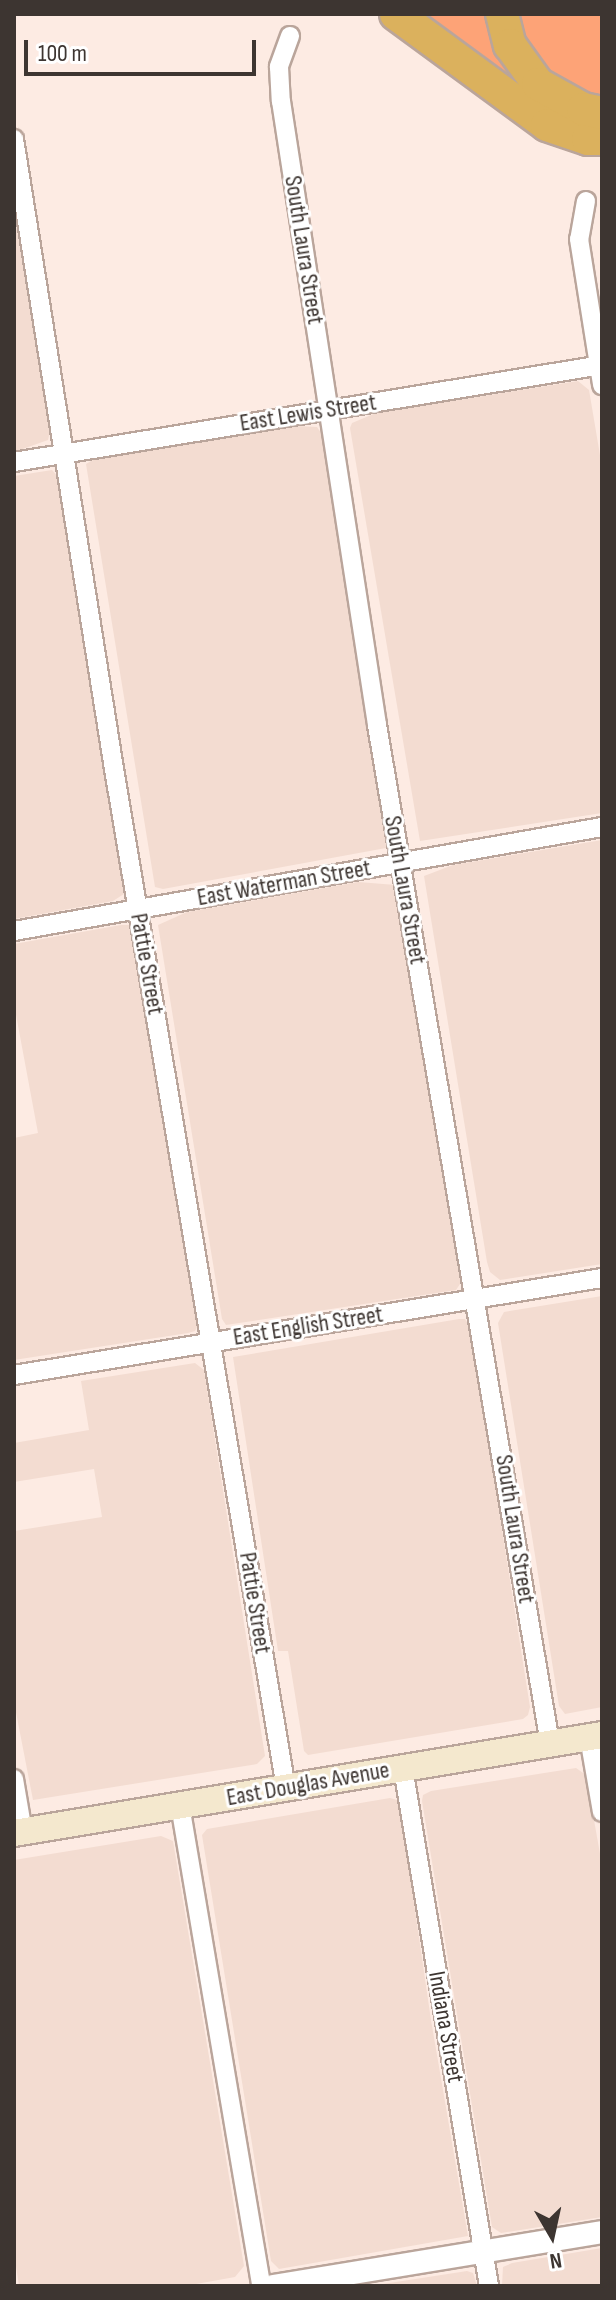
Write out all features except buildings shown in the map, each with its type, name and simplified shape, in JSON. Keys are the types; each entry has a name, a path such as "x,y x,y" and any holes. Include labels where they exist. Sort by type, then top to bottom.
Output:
{"highway":[{"path":"396,14 547,125 588,139 602,139"},
{"path":"502,14 510,45 538,84 583,109 602,113"}],"main road":[{"name":"East Douglas Avenue","path":"18,1832 596,1736"}],"street":[{"name":"South Laura Street","path":"290,36 279,67 281,101 401,862 550,1744"},
{"name":"Pattie Street","path":"14,139 137,909 213,1342 286,1788"},
{"path":"586,201 579,239 602,385"},
{"name":"East Lewis Street","path":"14,462 600,366"},
{"name":"East Waterman Street","path":"14,931 602,827"},
{"name":"East English Street","path":"14,1375 602,1278"},
{"path":"596,1736 602,1812"},
{"name":"Indiana Street","path":"403,1768 489,2286"},
{"path":"14,1779 18,1832"},
{"path":"180,1805 261,2286"},
{"path":"273,2286 602,2232"}],"shaded area":[{"path":"411,14 496,14 584,131"},
{"path":"510,14 602,14 602,105 540,73"},
{"path":"14,212 51,428 48,440 14,452"},
{"path":"578,381 589,390 602,467 602,813 420,841 350,428 352,423 376,413"},
{"path":"296,426 317,427 323,436 388,840 386,848 163,889 155,887 86,464 93,460"},
{"path":"52,470 60,479 127,892 113,901 14,919 14,476"},
{"path":"602,840 602,1264 500,1280 490,1272 487,1262 424,876 453,865"},
{"path":"358,882 396,885 464,1278 456,1290 226,1325 222,1319 158,925 187,912"},
{"path":"130,925 134,932 198,1325 195,1331 188,1333 14,1360 14,1138 38,1133 14,1004 14,944"},
{"path":"602,1296 602,1707 565,1714 559,1706 498,1323 504,1312"},
{"path":"465,1319 470,1327 530,1707 528,1715 523,1719 308,1755 304,1751 288,1651 278,1651 233,1357"},
{"path":"195,1363 204,1370 265,1756 257,1764 33,1800 14,1702 14,1531 102,1517 94,1469 14,1482 14,1443 89,1430 81,1381"},
{"path":"576,1768 586,1775 602,1865 602,2217 501,2233 492,2227 422,1801 423,1795 431,1791"},
{"path":"390,1798 397,1800 400,1807 431,2020 468,2236 279,2269 271,2261 202,1835 207,1829"},
{"path":"161,1836 173,1841 244,2266 235,2277 185,2286 19,2286 14,2253 14,1860"},
{"path":"602,2248 602,2286 502,2286 503,2267 512,2263"},
{"path":"467,2271 473,2273 477,2286 370,2286"}]}
